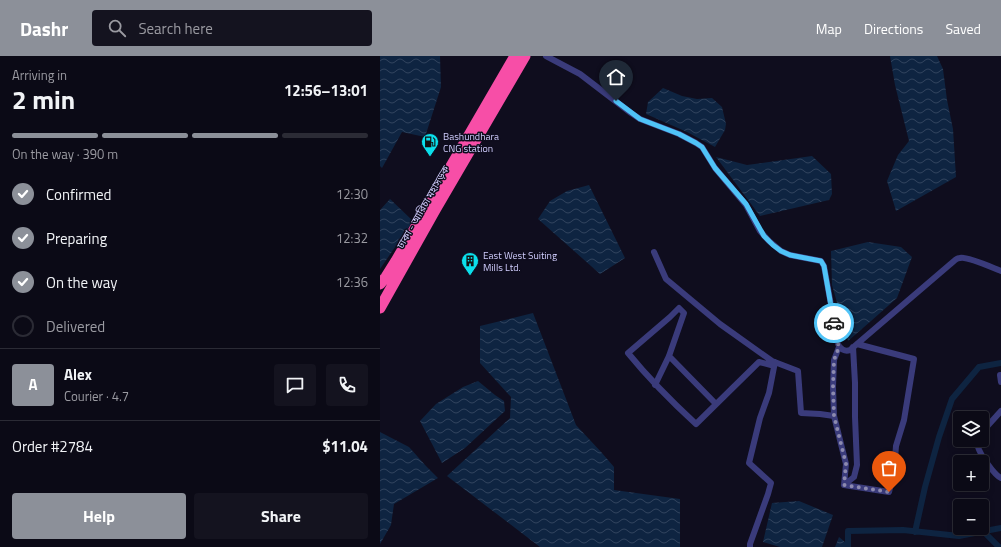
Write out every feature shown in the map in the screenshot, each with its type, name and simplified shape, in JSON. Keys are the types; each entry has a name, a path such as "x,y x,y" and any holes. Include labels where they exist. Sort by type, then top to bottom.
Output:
{"highway":[{"path":"380,284 396,261 515,56"},
{"name":"ঢাকা - আরিচা মহাসড়ক","path":"380,308 435,210 525,56"}],"street":[{"path":"546,56 585,78 640,119 679,134 702,147 719,172 746,204 760,231 768,241 781,251 790,255 821,261 824,266 839,347 834,360 834,416 846,464 844,485"},
{"path":"654,252 666,279 720,324 774,362 798,371 801,413 834,416"},
{"path":"839,347 847,351 855,346 958,258 961,257 971,259 1001,271"},
{"path":"655,385 669,356 684,313 679,308 628,354 655,385 696,424 759,362 771,365 774,362"},
{"path":"844,485 854,477 857,465 855,346"},
{"path":"844,485 889,492 894,472 896,446 904,420 914,359 855,346"},
{"path":"669,356 716,404"},
{"path":"750,547 771,483 749,463 760,418 769,393 774,362"},
{"path":"1001,375 1001,382"},
{"path":"989,424 1001,411"},
{"path":"978,447 997,476 1001,478"}],"water":[{"path":"380,56 440,56 441,87 425,137 402,132 382,168 380,166"},
{"path":"890,56 937,56 943,69 953,129 956,177 896,211 887,181 898,155 909,141 895,85"},
{"path":"663,88 682,96 697,99 712,98 722,107 726,124 725,130 715,147 687,132 646,114 648,102"},
{"path":"812,156 831,174 832,194 829,200 760,216 716,157 747,165"},
{"path":"589,185 625,258 600,274 538,219 550,201 567,191"},
{"path":"390,199 413,221 380,269 380,210"},
{"path":"868,242 901,247 912,257 897,298 848,341 832,285 831,251"},
{"path":"533,313 576,425 614,467 614,490 680,499 680,547 540,547 447,476 510,418 511,397 480,363 480,326"},
{"path":"478,381 504,401 505,411 465,448 442,463 420,421 436,404 463,387"},
{"path":"380,432 409,447 438,478 394,504 391,525 380,544"},
{"path":"799,501 833,515 822,547 780,547 763,542 772,503"},
{"path":"839,537 851,547 835,547"}],"waterway":[{"path":"915,532 925,487 939,437 952,399 979,367 1001,363"},
{"path":"848,547 848,531 903,530 959,536 1001,528"},
{"path":"987,535 999,547"}],"way so far":[{"path":"834,323 839,347 834,360 834,416 846,464 844,485 889,492"}],"place":[{"name":"Bashundhara CNG station","path":"430,157"},
{"name":"East West Suiting Mills Ltd.","path":"470,276"}],"route":[{"path":"616,101 640,119 679,134 702,147 715,168 746,204 760,231 773,245 790,255 809,258 821,261 823,263 834,323"}]}
